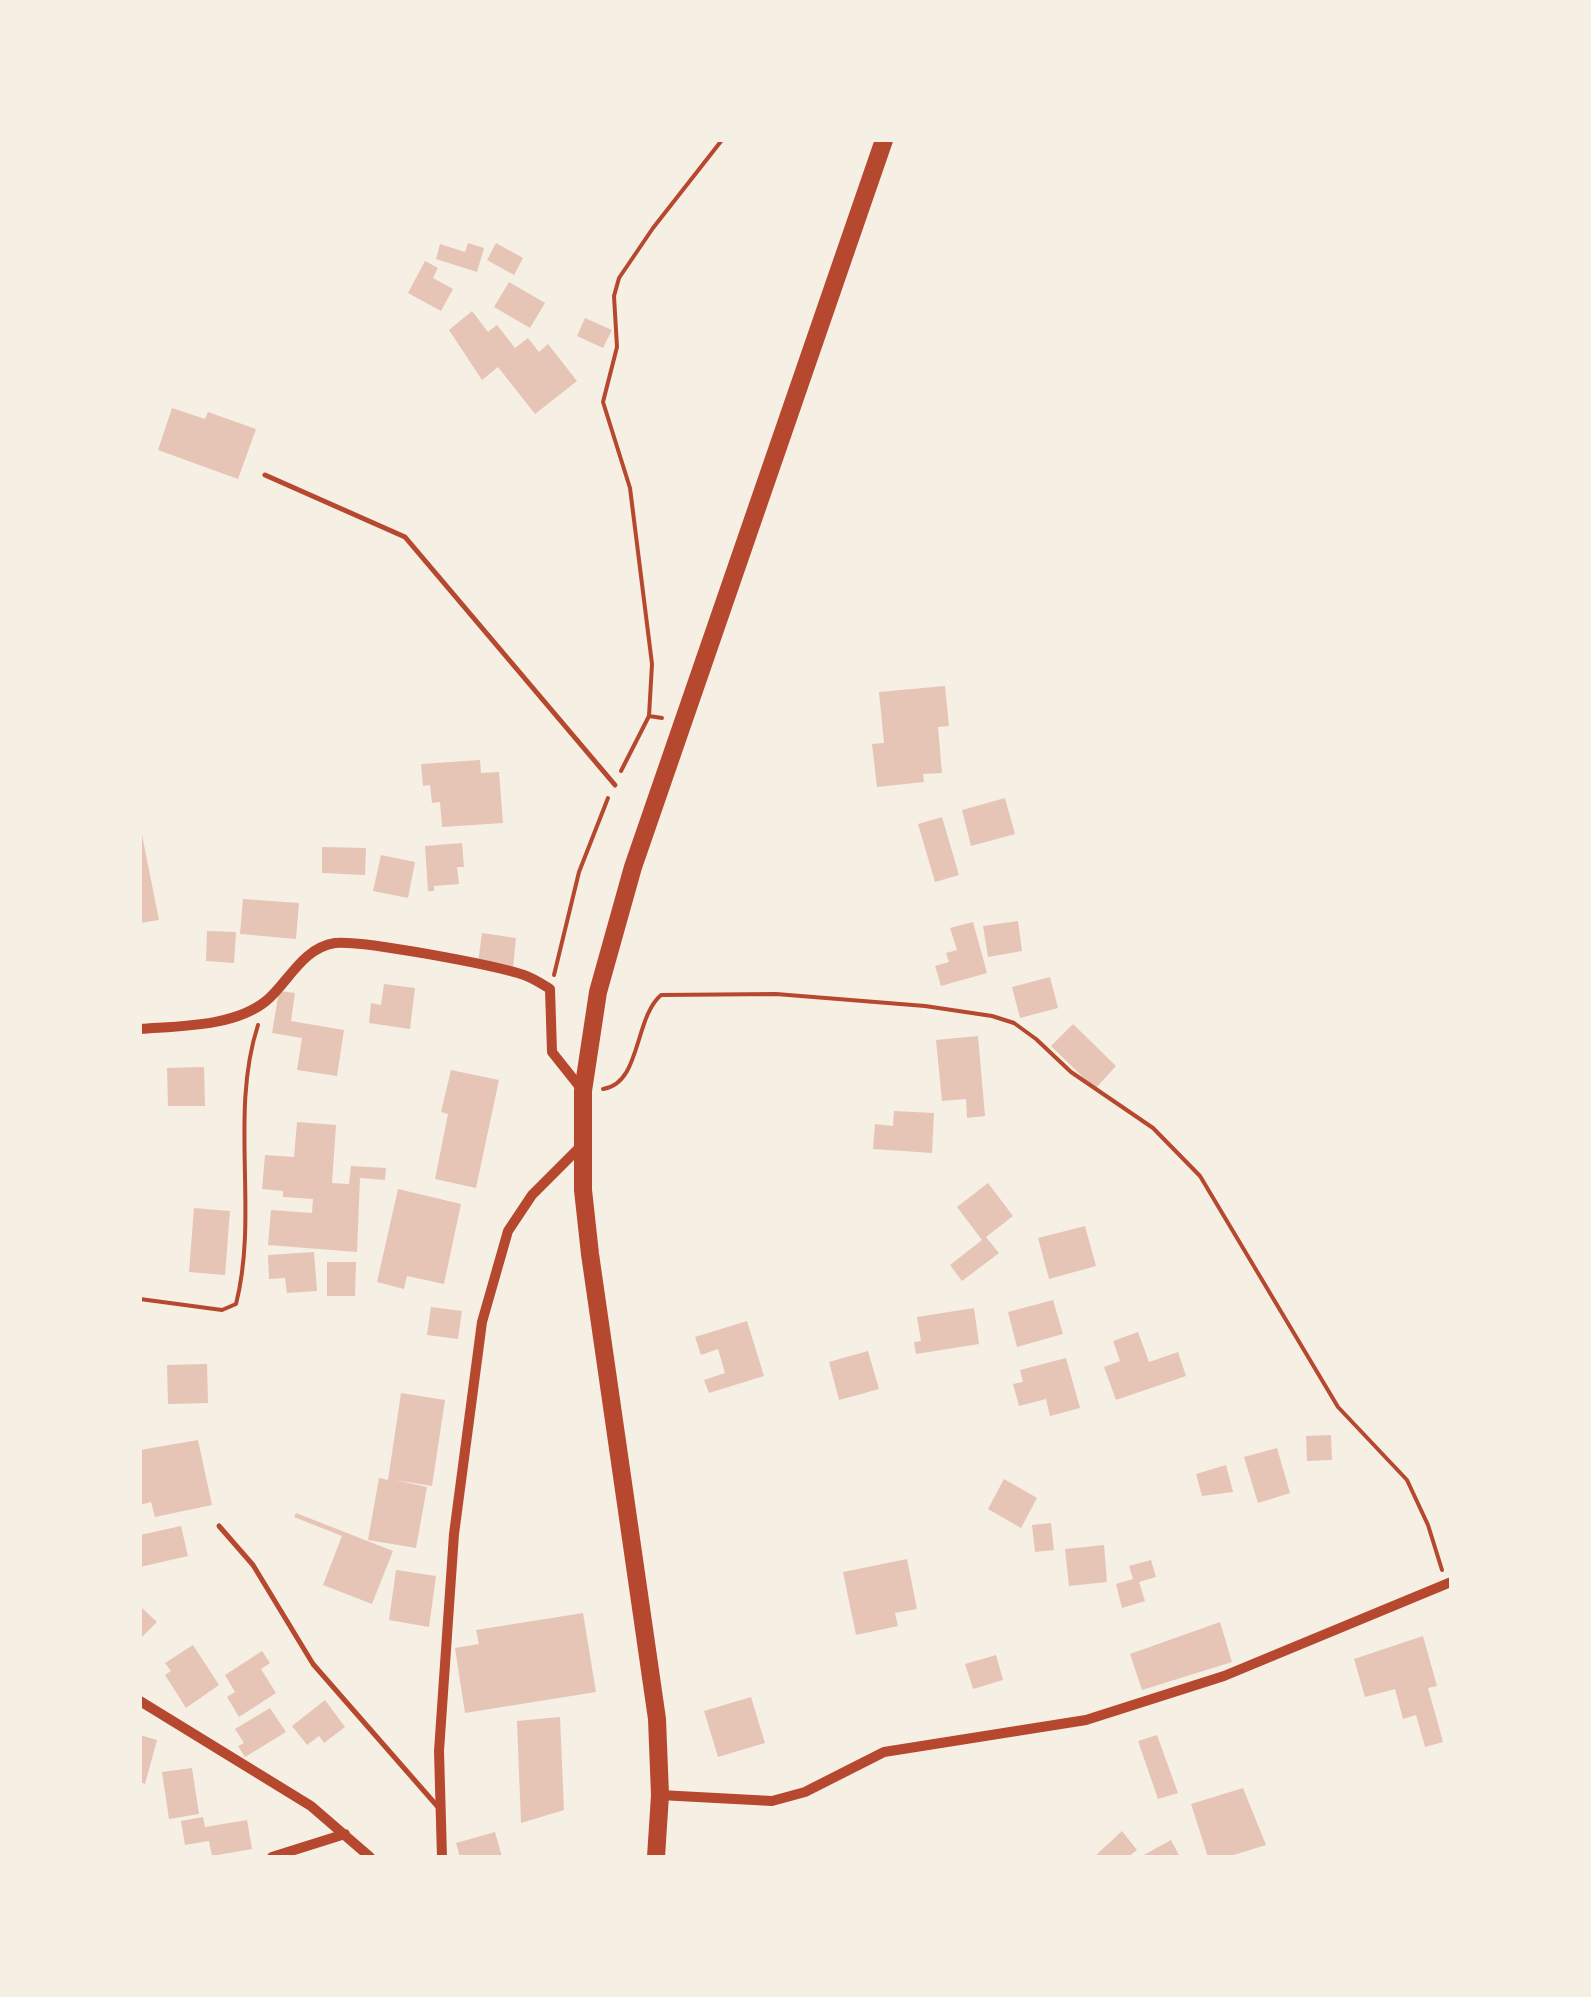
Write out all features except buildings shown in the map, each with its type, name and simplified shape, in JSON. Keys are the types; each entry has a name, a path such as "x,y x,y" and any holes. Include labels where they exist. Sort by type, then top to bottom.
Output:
{"main road":[{"path":"656,1857 660,1795 647,1623 590,1254 583,1090 598,992 623,903 884,140"}],"street":[{"path":"140,1030 216,1020 266,1001 300,963 335,944 487,966 528,976 550,989 552,1052 583,1090"},
{"path":"442,1857 438,1807 456,1515 486,1302 508,1231 532,1195 583,1144"},
{"path":"660,1795 772,1801 804,1792 884,1752 1086,1720 1224,1676 1448,1583"},
{"path":"140,1702 218,1746 345,1834 370,1857"},
{"path":"272,1857 345,1834"}],"lane":[{"path":"266,474 405,537 615,785"},
{"path":"219,1526 253,1566 313,1664 438,1807"}],"path":[{"path":"550,989 579,872 649,716 652,664 630,488 603,402 617,347 614,296 619,278 653,228 722,140"},
{"path":"649,716 684,722"},
{"path":"583,1090 621,1083 644,1018 662,995 795,996 925,1006 992,1016 1014,1024 1086,1084 1153,1128 1200,1176 1327,1391 1407,1480 1448,1583"},
{"path":"140,1299 222,1310 236,1304 248,1185 248,1056 266,1001"}]}
